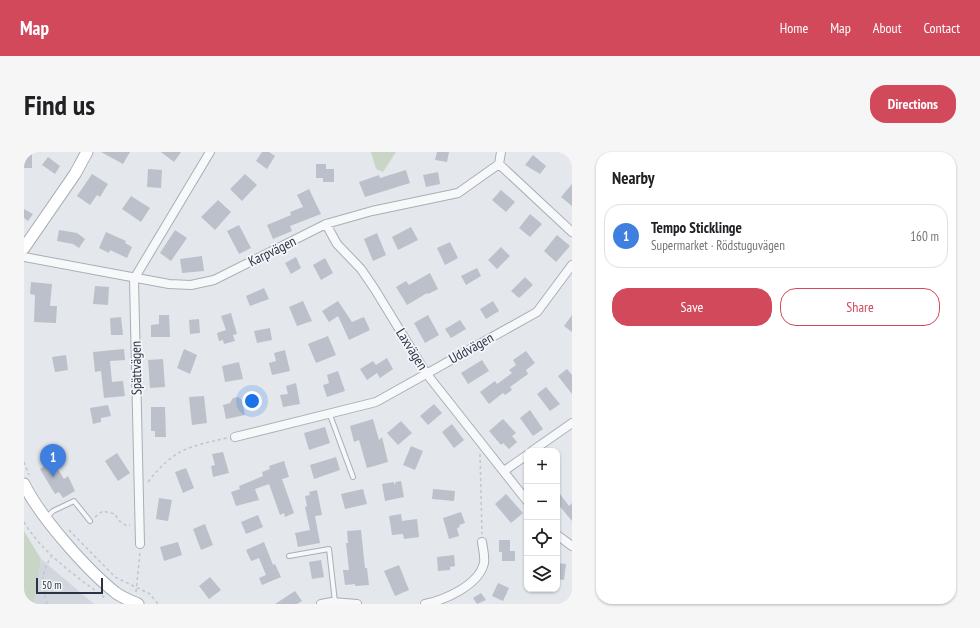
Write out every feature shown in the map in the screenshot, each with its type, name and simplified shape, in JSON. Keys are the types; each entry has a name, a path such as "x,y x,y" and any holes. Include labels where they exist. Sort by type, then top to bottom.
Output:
{"street":[{"path":"24,248 75,174 87,152"},
{"path":"134,279 210,152"},
{"path":"501,152 499,164 572,232"},
{"name":"Karpvägen","path":"24,257 134,279 191,285 208,282 326,224 372,211 458,193 499,164"},
{"name":"Laxvägen","path":"326,224 337,244 361,269 374,288 426,373 524,497"},
{"name":"Uddvägen","path":"235,437 376,402 537,312 572,265"},
{"name":"Spättvägen","path":"134,279 140,544"},
{"path":"536,448 572,423"},
{"path":"504,471 524,457"},
{"path":"27,481 46,519 108,586 117,594 136,603"},
{"path":"560,537 572,546"},
{"path":"425,604 450,596 471,582 484,564 485,556 482,542"},
{"path":"321,604 335,602 357,604"}],"lane":[{"path":"330,414 353,477"},
{"path":"46,519 53,511 74,501 90,521"},
{"path":"289,556 329,549 335,602"}],"path":[{"path":"140,492 156,472 179,451 196,445 235,437"},
{"path":"482,542 479,455 486,448"},
{"path":"24,462 27,481"},
{"path":"90,521 103,512 115,514 118,520 127,526 140,524"},
{"path":"24,522 34,538 51,557 107,599"},
{"path":"67,528 114,576 137,586 150,594 158,604"},
{"path":"136,603 140,544"},
{"path":"47,604 42,579 45,566 51,557"}],"shaded area":[{"path":"41,559 94,604 34,604"}],"green space":[{"path":"371,152 396,152 383,172 376,169"},
{"path":"24,531 41,559 34,604 24,604"}],"building":[{"path":"24,152 32,152 32,168 24,168"},
{"path":"101,152 130,152 123,164"},
{"path":"161,152 181,152 174,162"},
{"path":"262,152 269,152 275,156 267,169 256,161"},
{"path":"437,152 449,152 447,162 435,160"},
{"path":"533,155 546,166 540,174 525,165"},
{"path":"48,157 60,166 55,174 42,165"},
{"path":"316,164 326,164 326,169 334,169 334,182 323,182 323,178 316,178"},
{"path":"148,169 162,170 161,188 147,187"},
{"path":"406,170 410,183 365,197 359,182 379,175 380,178"},
{"path":"438,172 440,184 426,187 423,175"},
{"path":"92,174 108,184 100,197 97,195 90,205 77,196"},
{"path":"245,174 257,185 242,201 230,189"},
{"path":"572,184 572,206 561,197"},
{"path":"309,189 321,214 290,226 292,231 273,239 267,225 291,215 290,212 303,207 297,195"},
{"path":"501,190 515,202 506,212 492,200"},
{"path":"131,196 150,208 141,222 122,209"},
{"path":"218,200 231,212 215,230 201,217"},
{"path":"24,209 33,214 28,221 24,218"},
{"path":"530,214 542,224 530,237 519,228"},
{"path":"239,225 251,248 239,254 227,231"},
{"path":"411,227 418,240 398,250 392,237"},
{"path":"59,230 77,233 85,239 79,248 73,244 57,241"},
{"path":"175,230 187,238 171,261 160,253"},
{"path":"106,232 126,241 125,243 132,247 127,258 110,250 109,253 99,248"},
{"path":"377,233 386,255 373,261 364,239"},
{"path":"557,235 570,246 556,262 544,251"},
{"path":"450,242 458,258 445,265 437,248"},
{"path":"501,247 510,256 497,269 488,260"},
{"path":"202,256 204,271 182,273 180,259"},
{"path":"296,257 301,268 291,274 285,263"},
{"path":"325,258 333,273 321,280 313,265"},
{"path":"477,268 481,276 466,285 461,276"},
{"path":"430,273 438,289 428,294 427,293 407,305 396,287 406,281 409,285"},
{"path":"525,277 533,285 519,298 511,291"},
{"path":"31,282 52,284 50,306 57,306 56,323 34,322 35,295 30,294"},
{"path":"95,286 109,287 108,305 93,304"},
{"path":"264,288 269,299 250,306 246,296"},
{"path":"303,301 312,321 297,326 289,307"},
{"path":"338,301 352,322 364,317 370,330 349,340 338,316 329,322 322,311"},
{"path":"493,301 499,311 486,319 480,309"},
{"path":"231,313 237,334 233,335 235,341 224,344 223,340 219,341 217,333 226,330 221,316"},
{"path":"159,315 169,315 170,337 151,337 151,325 159,324"},
{"path":"428,315 439,335 425,343 414,323"},
{"path":"572,315 572,332 564,326"},
{"path":"121,317 123,335 111,335 110,318"},
{"path":"199,319 200,333 190,334 189,320"},
{"path":"460,320 466,329 451,338 445,329"},
{"path":"270,328 272,340 257,343 254,331"},
{"path":"328,336 336,355 316,363 308,344"},
{"path":"124,349 125,360 110,361 112,382 123,381 125,396 104,398 101,371 95,372 93,352"},
{"path":"184,349 197,355 190,374 177,368"},
{"path":"285,350 290,371 272,375 269,363 276,361 274,353"},
{"path":"526,351 535,363 526,370 528,374 510,387 512,390 505,395 503,393 489,404 480,392 495,381 497,384 512,373 509,370 516,365 513,360"},
{"path":"66,355 68,370 55,372 52,357"},
{"path":"387,358 393,369 380,378 377,373 367,380 360,369 373,361 376,365"},
{"path":"163,359 165,387 150,388 148,360"},
{"path":"482,360 489,371 468,384 461,373"},
{"path":"239,362 243,379 225,382 222,366"},
{"path":"567,369 572,375 572,394 558,376"},
{"path":"338,371 345,391 327,397 323,385 329,383 327,375"},
{"path":"296,383 300,404 283,407 280,395 288,394 286,386"},
{"path":"546,387 560,404 550,411 537,394"},
{"path":"204,396 207,423 192,425 189,397"},
{"path":"238,397 242,400 245,415 226,419 223,405 230,403 233,398"},
{"path":"434,404 442,413 428,425 420,416"},
{"path":"108,405 111,416 101,418 101,422 93,424 90,408"},
{"path":"151,407 165,407 166,437 155,437 155,431 151,431"},
{"path":"530,410 543,429 533,436 520,418"},
{"path":"373,419 379,440 382,437 388,462 367,468 359,440 354,442 350,426"},
{"path":"503,419 516,433 512,436 517,442 509,449 503,443 501,445 489,431"},
{"path":"401,421 412,433 398,445 387,433"},
{"path":"452,424 464,440 454,448 442,432"},
{"path":"325,427 330,443 309,450 304,433"},
{"path":"411,446 423,451 415,470 403,465"},
{"path":"223,452 229,473 213,477 211,466 215,465 212,454"},
{"path":"117,453 130,473 118,481 105,461"},
{"path":"336,457 340,470 314,479 310,465"},
{"path":"53,461 64,479 68,476 75,491 63,498 59,492 55,494 40,469"},
{"path":"284,461 289,477 282,479 294,513 285,517 284,513 280,515 269,484 255,489 259,500 236,506 231,492 240,489 239,486 263,476 262,472 270,469 269,466"},
{"path":"186,468 194,488 183,493 175,472"},
{"path":"401,481 404,497 385,501 382,484 394,482 394,485 396,482"},
{"path":"363,489 367,504 345,509 341,494"},
{"path":"433,489 455,491 454,501 432,499"},
{"path":"317,490 322,515 315,516 320,543 298,547 295,533 310,530 305,507 307,506 305,496 310,495 309,492"},
{"path":"506,494 523,513 511,523 495,504"},
{"path":"560,494 569,506 572,503 572,521 560,507"},
{"path":"159,498 172,500 168,521 156,519"},
{"path":"461,512 465,523 459,525 460,527 457,528 459,536 449,539 443,518"},
{"path":"401,514 402,521 417,519 419,537 404,539 403,534 392,535 389,516"},
{"path":"258,515 263,527 246,534 241,522"},
{"path":"205,524 213,545 201,550 193,529"},
{"path":"361,530 365,568 367,568 369,585 345,585 343,570 349,570 346,543 348,543 347,531"},
{"path":"499,540 510,540 510,551 515,551 515,561 502,561 502,552 499,552"},
{"path":"178,542 182,555 164,561 160,547"},
{"path":"264,542 273,565 275,564 281,577 262,585 259,578 266,575 259,558 251,561 246,550"},
{"path":"454,555 455,566 450,567 450,570 438,571 437,557"},
{"path":"321,560 324,577 312,579 309,562"},
{"path":"560,563 566,564 564,580 560,579"},
{"path":"399,565 409,590 395,596 384,571"},
{"path":"210,577 221,590 209,599 199,586"},
{"path":"498,583 509,588 503,601 492,596"},
{"path":"295,591 302,601 297,604 275,604"},
{"path":"481,593 486,600 477,604 473,598"}],"place":[{"name":"Tempo Sticklinge","path":"53,477"}]}
